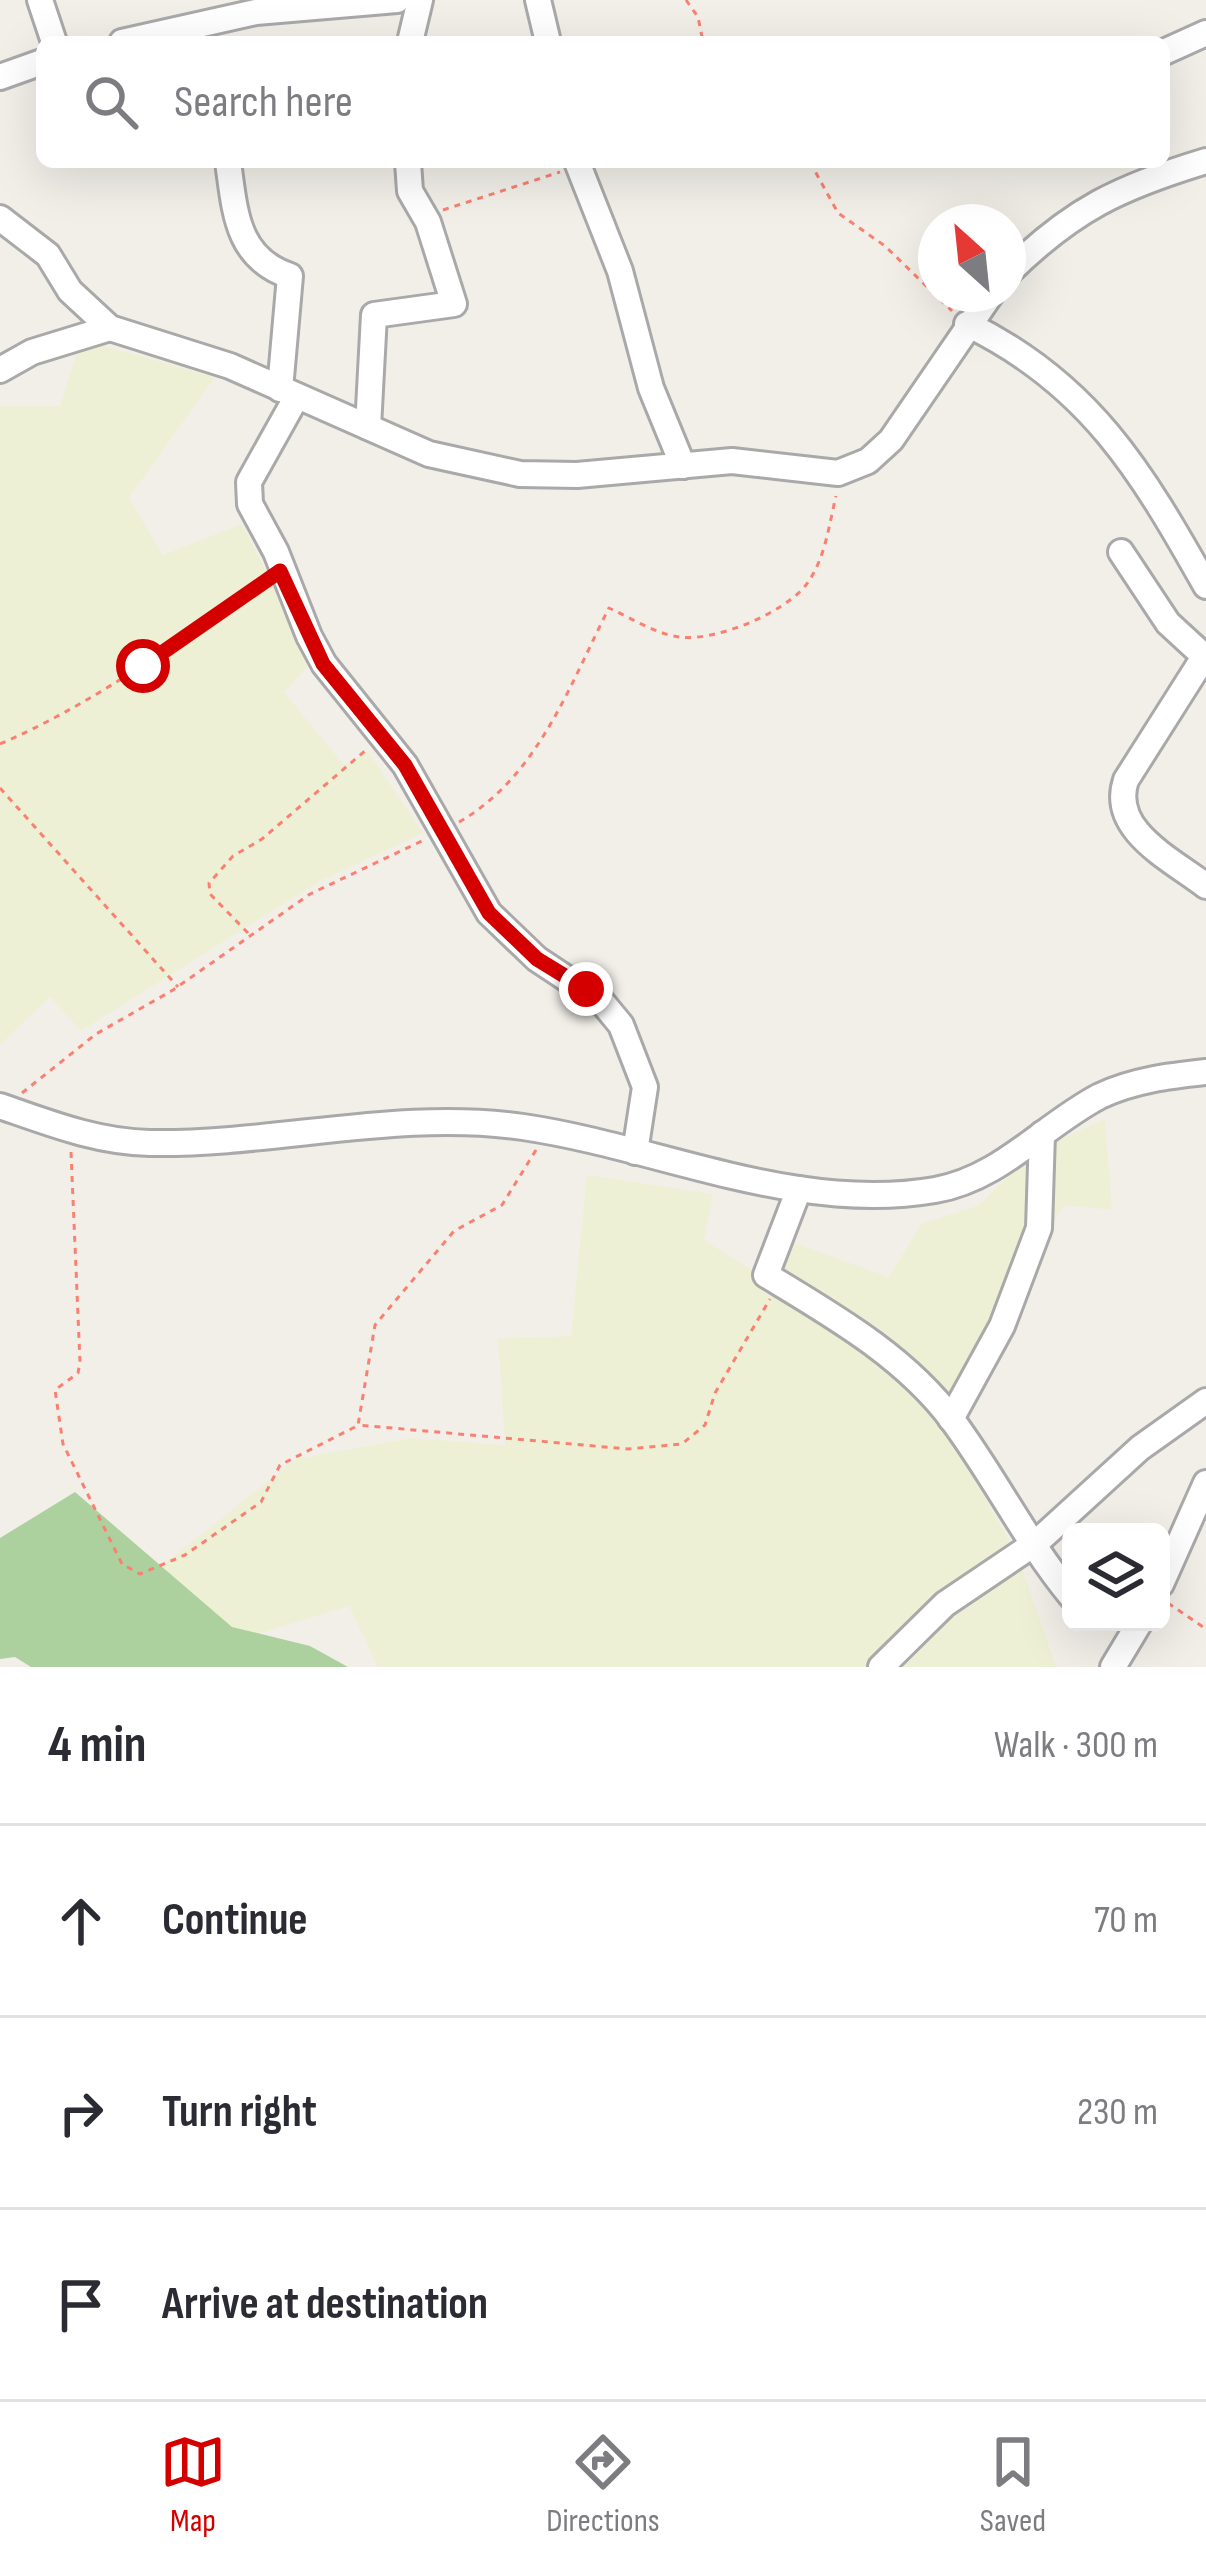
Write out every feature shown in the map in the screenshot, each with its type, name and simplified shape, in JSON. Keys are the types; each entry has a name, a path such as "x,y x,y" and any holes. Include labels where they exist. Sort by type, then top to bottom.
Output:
{"street":[{"path":"40,0 52,36"},
{"path":"210,33 302,6 397,0"},
{"path":"411,36 420,0"},
{"path":"538,0 547,36"},
{"path":"1170,49 1206,33"},
{"path":"0,77 36,64"},
{"path":"1026,257 1084,207 1124,186 1206,161"},
{"path":"229,168 238,234 267,268 290,275 288,393 248,482 250,503 277,552 280,571 323,664 405,765 440,833 509,936 586,989 621,1025 646,1087 634,1152"},
{"path":"368,427 374,316 454,304 424,216 410,191 408,168"},
{"path":"580,168 620,271 651,388 683,466"},
{"path":"2,221 48,255 78,301 110,328 230,366 429,454 520,474 578,475 731,461 815,474 843,471 868,461 891,440 977,312"},
{"path":"967,324 1013,347 1090,411 1126,453 1206,586"},
{"path":"0,370 32,352 110,328"},
{"path":"1121,552 1168,622 1205,657 1126,780 1119,801 1122,814 1142,837 1206,886"},
{"path":"2,1107 70,1131 148,1143 465,1121 543,1131 799,1190 879,1198 942,1189 996,1167 1099,1097 1149,1078 1206,1072"},
{"path":"951,1419 1002,1326 1039,1228 1042,1134"},
{"path":"799,1190 766,1274 862,1335 925,1388 951,1419 1030,1546 1062,1585"},
{"path":"1074,1523 1140,1448 1206,1401"},
{"path":"1170,1564 1206,1483"},
{"path":"881,1667 944,1604 1062,1530"},
{"path":"1113,1667 1135,1631"}],"path":[{"path":"686,0 698,16 702,36"},
{"path":"424,216 566,168"},
{"path":"813,168 838,213 885,245 967,324"},
{"path":"2,1107 96,1034 178,987 310,894 475,813 538,748 609,608 672,637 704,639 776,607 806,586 825,547 843,471"},
{"path":"0,744 53,721 125,677 280,571"},
{"path":"249,934 210,894 209,884 233,856 262,839 382,736"},
{"path":"0,788 178,987"},
{"path":"70,1131 80,1362 78,1373 55,1390 62,1444 122,1564 140,1574 185,1555 261,1502 280,1465 358,1425 628,1449 682,1444 705,1425 715,1393 779,1283"},
{"path":"358,1425 375,1325 454,1231 502,1205 531,1166 543,1131"},
{"path":"1170,1604 1206,1629"}],"green space":[{"path":"101,345 215,377 129,498 163,555 242,524 312,662 284,692 344,765 368,752 423,833 320,881 81,1031 50,997 0,1045 0,406 60,406 79,346"},
{"path":"1105,1119 1112,1210 1064,1205 939,1420 1017,1553 1056,1667 378,1667 349,1606 179,1658 136,1586 296,1459 412,1438 505,1445 498,1339 571,1336 587,1175 713,1194 704,1240 754,1271 775,1236 889,1277 921,1224 977,1206 1038,1149"},
{"path":"75,1492 232,1627 310,1646 348,1667 31,1667 15,1657 0,1659 0,1538"}],"route":[{"path":"143,666 280,571 323,664 405,765 489,913 537,959 586,989"}]}
